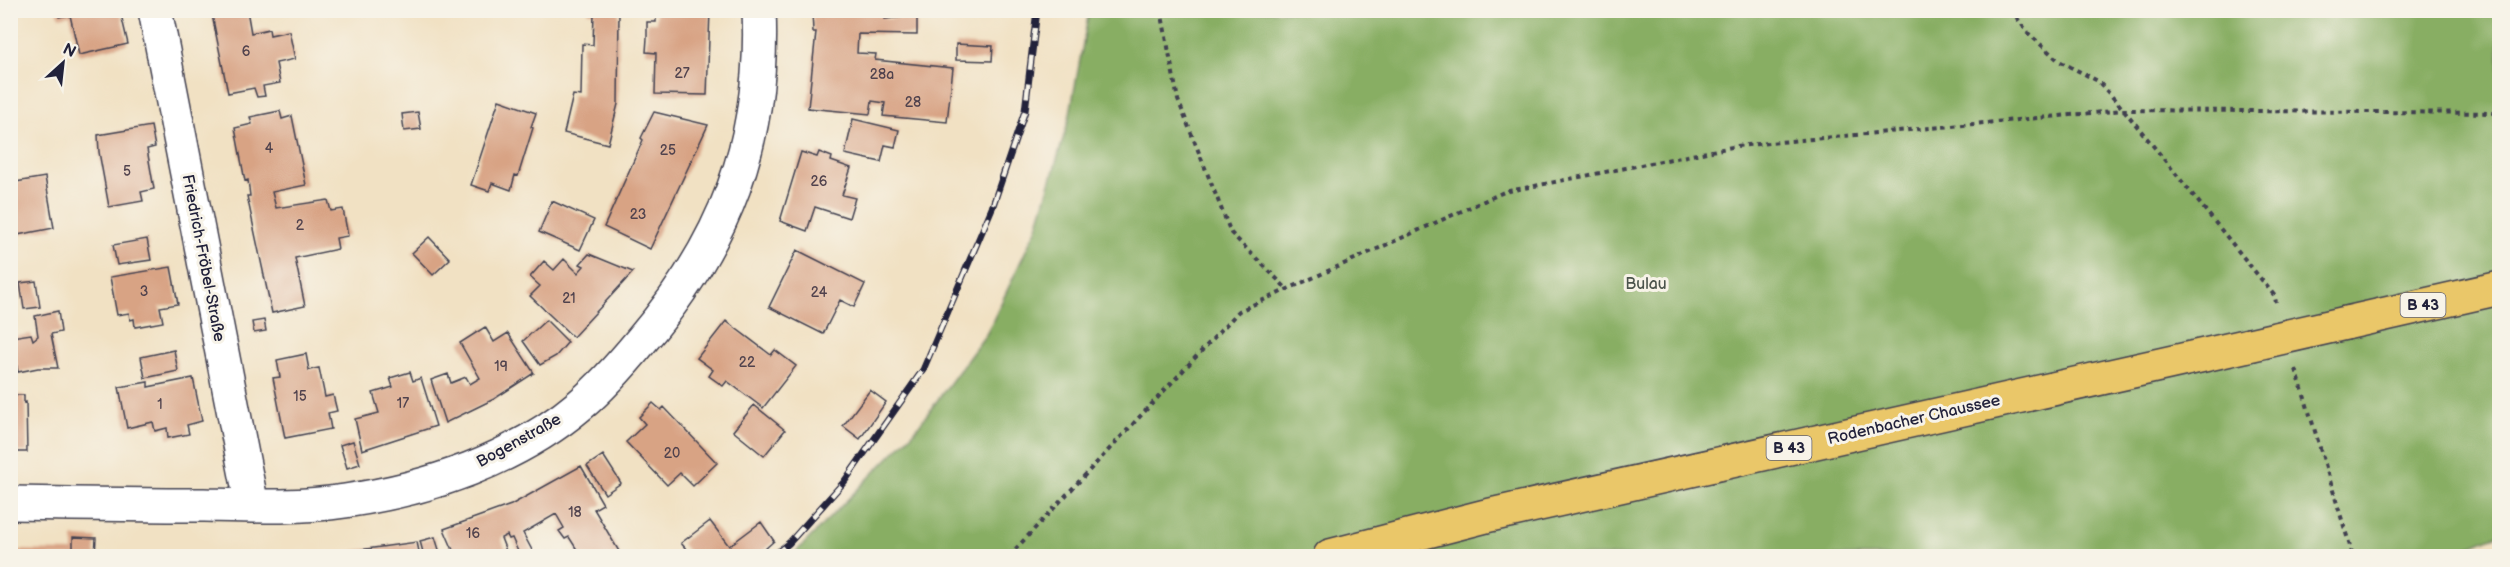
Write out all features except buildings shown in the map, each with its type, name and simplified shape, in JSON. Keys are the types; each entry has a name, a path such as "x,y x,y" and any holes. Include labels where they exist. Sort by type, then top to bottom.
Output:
{"main road":[{"name":"Rodenbacher Chaussee","path":"1330,556 1498,514 2499,288"}],"street":[{"name":"Friedrich-Fröbel-Straße","path":"154,10 252,506"},
{"name":"Bogenstraße","path":"10,503 252,506 343,502 429,484 469,469 532,438 579,406 613,373 664,315 686,283 723,217 747,150 759,85 759,10"}],"path":[{"path":"1161,10 1178,100 1231,233 1287,289"},
{"path":"2011,10 2029,34 2059,61 2098,81 2274,295 2278,306"},
{"path":"1009,556 1239,311 1504,192 1737,146 2124,110 2499,113"},
{"path":"2294,360 2353,556"}],"green space":[{"name":"Bulau","path":"1089,11 2499,11 2499,534 2447,556 792,556 914,432 987,333 1037,227 1069,119"}],"railway":[{"path":"773,556 789,543 844,482 923,370 992,208 1025,111 1037,10"}]}
